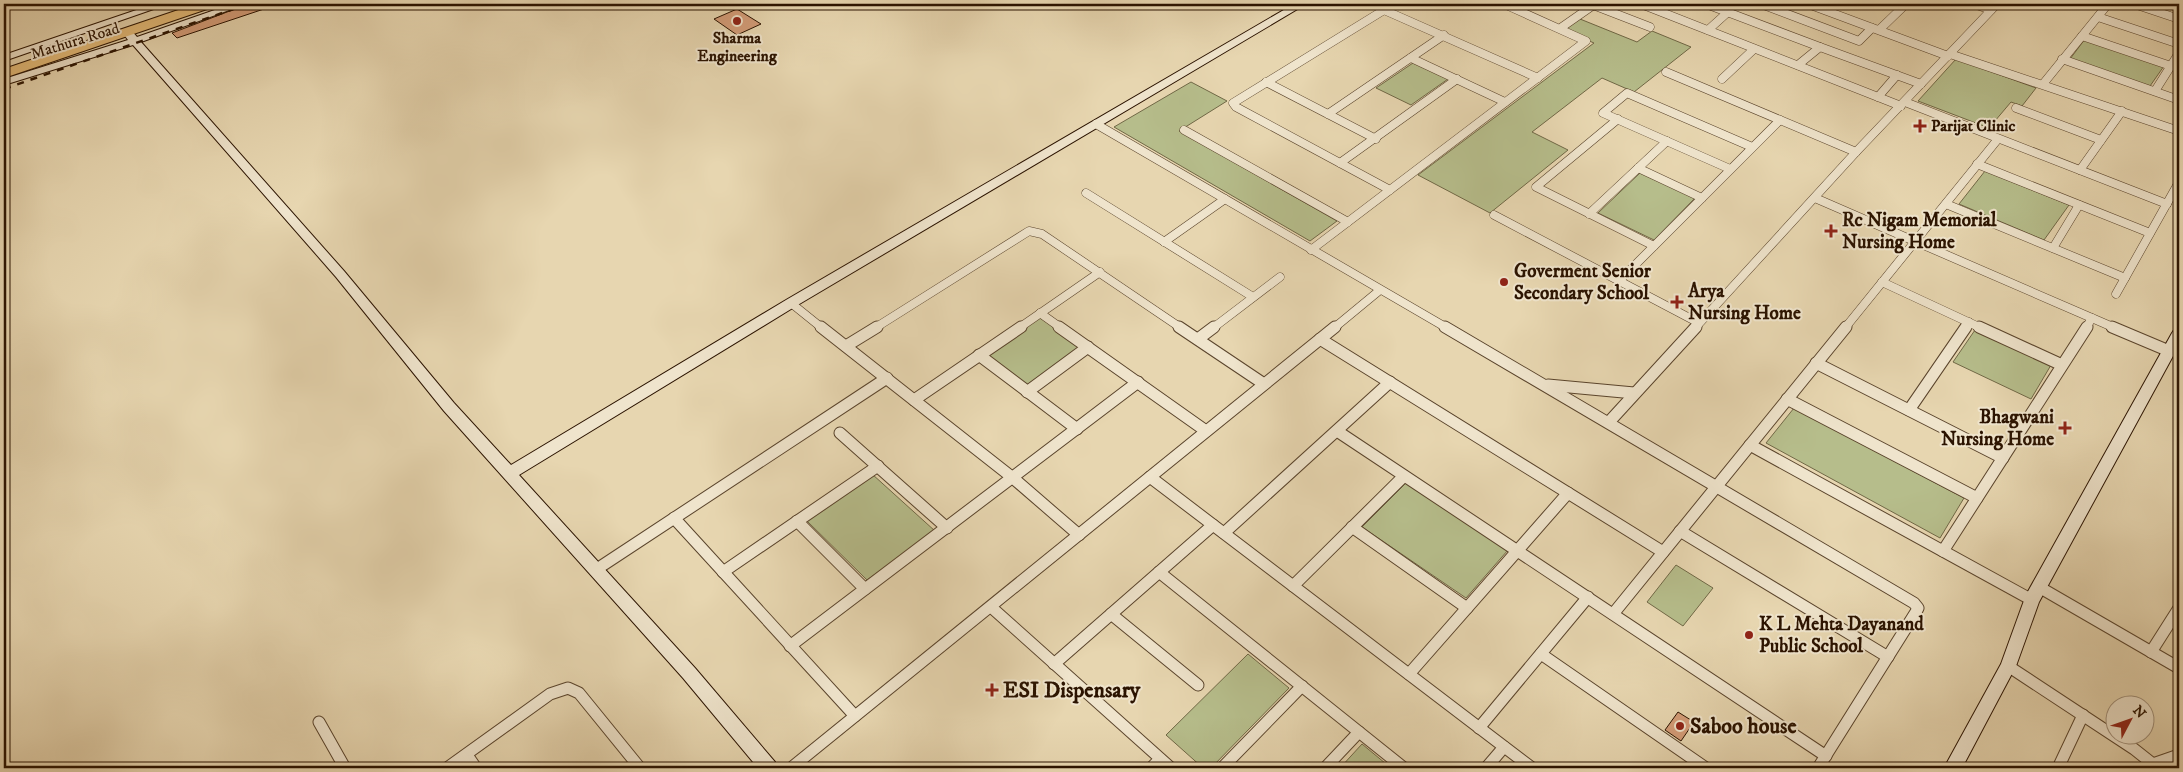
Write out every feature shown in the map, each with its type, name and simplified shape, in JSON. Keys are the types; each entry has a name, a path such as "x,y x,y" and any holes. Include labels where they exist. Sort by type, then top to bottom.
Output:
{"highway":[{"name":"Mathura Road","path":"7,70 186,4"},
{"name":"Mathura Road","path":"131,36 208,4"},
{"path":"7,70 131,36"}],"street":[{"name":"Mathura Road","path":"4,58 163,4"},
{"name":"Mathura Road","path":"4,82 131,36 241,4"},
{"path":"510,473 791,303 1301,4"},
{"path":"1311,250 1586,41 1562,27 1508,4"},
{"path":"1562,27 1594,4 1650,27"},
{"path":"1641,4 1878,97 1903,104 1998,139 2167,204"},
{"path":"1706,4 1921,84"},
{"path":"1761,4 1859,41 1905,4"},
{"path":"1808,4 1949,55 2043,84 2179,131"},
{"path":"1974,4 1994,7"},
{"path":"2043,84 2108,4"},
{"path":"2134,4 2178,15"},
{"path":"1609,422 1816,198 1856,152 1994,7"},
{"path":"1390,190 1233,105 1236,100 1384,10 1538,78"},
{"path":"1708,30 1728,12"},
{"path":"2098,17 2179,44"},
{"path":"1328,114 1444,35"},
{"path":"131,36 340,274 449,406 689,673 769,768"},
{"path":"2082,36 2171,66"},
{"path":"1798,65 1820,47"},
{"path":"1722,79 1754,49"},
{"path":"2155,92 2179,54"},
{"path":"1411,58 1505,102"},
{"path":"2062,60 2179,100"},
{"path":"1666,72 1856,152"},
{"path":"1878,97 1897,75"},
{"path":"1340,163 1457,79"},
{"path":"1266,82 1376,138"},
{"path":"1730,169 1603,113 1627,93 1752,147"},
{"path":"2016,108 2101,140"},
{"path":"2080,170 2122,111"},
{"path":"1618,119 1536,187 1654,246"},
{"path":"1619,281 1780,120"},
{"path":"1096,124 1545,384 1914,603 1918,608 1916,612 1818,768"},
{"path":"1184,130 1348,222"},
{"path":"1612,614 1998,139"},
{"path":"1589,214 1667,141"},
{"path":"1978,164 2150,233"},
{"path":"1638,168 1702,198"},
{"path":"2116,294 2179,182"},
{"path":"1086,193 1253,297"},
{"path":"1816,198 2169,351"},
{"path":"1164,242 1225,199"},
{"path":"1946,204 2125,278"},
{"path":"2053,248 2079,205"},
{"path":"1494,215 1699,323"},
{"path":"846,346 1029,231 1042,234 1264,384"},
{"path":"914,400 1100,272"},
{"path":"1198,339 1280,277"},
{"path":"1882,282 2062,365"},
{"path":"791,768 1380,290"},
{"path":"791,303 1013,478 1078,534"},
{"path":"1040,313 1206,431"},
{"path":"1943,551 2092,318"},
{"path":"1909,410 1969,322"},
{"path":"1953,768 2008,666 2036,594 2179,332"},
{"path":"1320,338 1663,552"},
{"path":"1027,392 1088,347"},
{"path":"979,356 1077,429"},
{"path":"1816,363 2002,458"},
{"path":"596,569 887,378"},
{"path":"790,646 1138,382"},
{"path":"1224,533 1390,382"},
{"path":"1545,384 1634,393"},
{"path":"1787,399 1977,498"},
{"path":"1337,431 1826,756"},
{"path":"840,433 947,528"},
{"path":"1750,445 1943,551 2036,594 2179,668"},
{"path":"723,572 878,466"},
{"path":"1293,586 1404,476"},
{"path":"1150,477 1532,768"},
{"path":"1409,674 1568,493"},
{"path":"674,518 855,716"},
{"path":"797,521 865,589"},
{"path":"1054,664 1213,525"},
{"path":"1352,527 1467,608"},
{"path":"1680,531 1888,657"},
{"path":"1159,572 1404,768"},
{"path":"1479,728 1588,598"},
{"path":"991,607 1054,664 1156,764 1171,768"},
{"path":"2151,652 2179,608"},
{"path":"1110,614 1198,685"},
{"path":"1541,654 1706,768"},
{"path":"2008,666 2156,766 2179,755"},
{"path":"1222,768 1302,686"},
{"path":"447,768 550,694 567,687 573,688 579,693 640,768"},
{"path":"2058,768 2083,715"},
{"path":"319,722 346,768"},
{"path":"1325,768 1358,732"},
{"path":"1486,768 1504,747"},
{"path":"466,755 476,768"}],"green space":[{"path":"1580,19 1637,42 1652,31 1691,47 1634,92 1602,78 1532,132 1568,150 1490,213 1418,175 1594,43 1564,30"},
{"path":"2085,39 2164,66 2150,86 2070,59"},
{"path":"1956,59 2036,88 2022,106 2011,102 1989,128 1918,101"},
{"path":"1413,63 1448,79 1411,105 1376,88"},
{"path":"1191,82 1227,101 1179,131 1337,221 1310,241 1114,127"},
{"path":"1985,171 2069,205 2044,240 1959,204"},
{"path":"1640,173 1695,198 1654,240 1598,213"},
{"path":"1039,317 1081,346 1028,385 986,355"},
{"path":"1975,330 2051,365 2031,399 1953,362"},
{"path":"1794,408 1964,498 1940,538 1766,443"},
{"path":"872,474 935,531 867,580 806,520"},
{"path":"1406,483 1508,550 1466,598 1362,527"},
{"path":"1676,565 1713,588 1683,626 1647,602"},
{"path":"1248,654 1289,688 1211,768 1203,768 1166,735"},
{"path":"1362,744 1391,768 1340,768"}],"building":[{"path":"248,4 276,5 177,38 172,33"},
{"name":"Sharma Engineering","path":"737,9 761,24 737,35 714,19"},
{"name":"Saboo house","path":"1678,712 1694,722 1681,741 1665,730"}],"railway":[{"path":"4,89 248,4"}],"place":[{"name":"Sharma Engineering","path":"737,21"},
{"name":"Parijat Clinic","path":"1920,126"},
{"name":"Rc Nigam Memorial Nursing Home","path":"1831,231"},
{"name":"Goverment Senior Secondary School","path":"1504,282"},
{"name":"Arya Nursing Home","path":"1677,302"},
{"name":"Bhagwani Nursing Home","path":"2065,428"},
{"name":"K L Mehta Dayanand Public School","path":"1749,635"},
{"name":"ESI Dispensary","path":"992,690"},
{"name":"Saboo house","path":"1680,726"}]}
